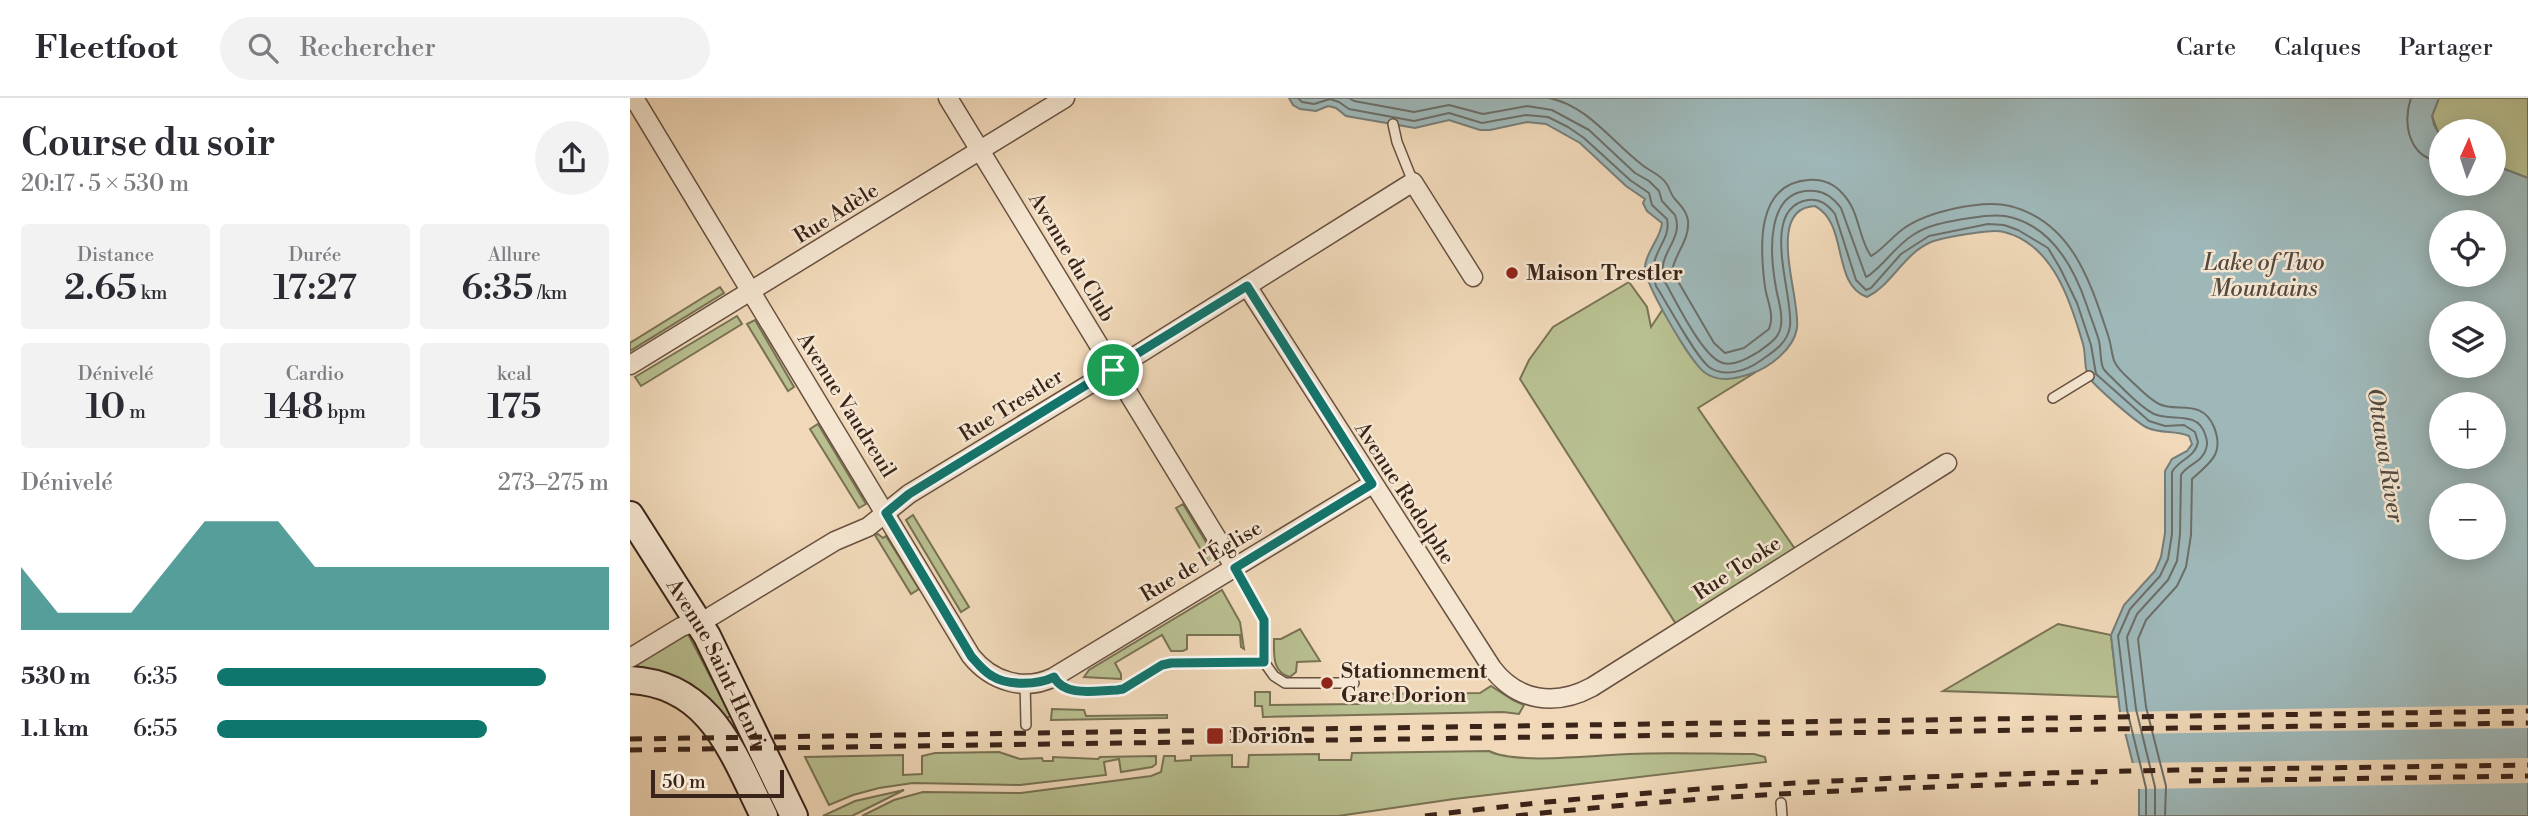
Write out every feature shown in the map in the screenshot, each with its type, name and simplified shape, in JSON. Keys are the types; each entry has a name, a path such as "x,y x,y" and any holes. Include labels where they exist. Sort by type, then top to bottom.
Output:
{"main road":[{"name":"Avenue Saint-Henri","path":"630,516 726,673 794,816"},
{"path":"630,680 668,688 688,698 707,714 727,743 764,816"}],"street":[{"name":"Avenue Vaudreuil","path":"634,98 971,656 981,668 997,679 1042,682 1054,677"},
{"name":"Avenue du Club","path":"948,98 1235,568"},
{"name":"Rue Adèle","path":"630,365 1065,98"},
{"path":"1412,182 1473,276"},
{"name":"Rue Trestler","path":"630,658 681,627 710,617 835,541 868,527 909,494 1113,370 1412,182"},
{"name":"Avenue Rodolphe","path":"1247,286 1499,678 1525,695 1546,698"},
{"name":"Rue Tooke","path":"1546,698 1566,697 1592,687 1947,463"},
{"name":"Rue de l'Église","path":"1054,677 1372,484"}],"lane":[{"path":"1393,124 1412,182"},
{"path":"2053,398 2089,376"},
{"name":"Avenue du Club","path":"1235,568 1264,620 1264,662"},
{"path":"1054,677 1057,684 1068,690 1117,690 1162,665 1171,663 1264,662 1274,676 1285,683 1354,683"},
{"path":"1025,682 1026,724"},
{"path":"1781,803 1782,816"}],"green space":[{"path":"2439,98 2528,98 2528,178 2506,170 2506,119 2433,119"},
{"path":"1629,282 1647,307 1651,327 1663,309 1688,352 1708,372 1737,377 1756,372 1698,408 1795,549 1676,624 1520,379 1529,360 1553,327"},
{"path":"720,287 724,293 630,351 630,343"},
{"path":"737,316 742,324 641,386 635,377"},
{"path":"755,320 794,387 788,391 747,324"},
{"path":"818,424 866,504 859,508 810,429"},
{"path":"1183,504 1215,557 1210,565 1176,508"},
{"path":"913,515 969,607 961,612 906,520"},
{"path":"875,535 883,538 886,536 919,589 911,594"},
{"path":"1222,590 1240,622 1244,649 1241,647 1240,635 1187,635 1187,649 1171,651 1162,635 1115,663 1121,679 1084,677 1089,670"},
{"path":"2058,624 2111,635 2118,697 1943,691"},
{"path":"1300,629 1320,661 1297,662 1296,672 1290,677 1277,667 1274,639 1281,639"},
{"path":"688,634 731,716 725,719 663,673 640,668 637,664"},
{"path":"1491,686 1524,705 1519,714 1503,712 1263,717 1262,706 1255,706 1255,692 1270,692 1270,705 1360,704 1360,694 1480,693"},
{"path":"1052,709 1084,710 1086,716 1167,715 1167,718 1051,720"},
{"path":"1489,751 1518,758 1645,753 1754,754 1765,757 1766,762 1454,799 1338,816 862,816 894,800 923,792 1021,793 1151,776 1161,772 1164,756 1175,756 1175,761 1191,760 1191,756 1232,755 1232,767 1248,767 1249,755 1319,754 1319,760 1351,760 1352,753"},
{"path":"999,752 1020,759 1042,758 1043,761 1053,761 1053,757 1098,759 1156,756 1156,764 1121,772 1119,759 1104,762 1106,775 1020,785 913,783 879,788 829,805 805,757 903,755 903,775 922,774 922,756 935,753"},
{"path":"904,790 852,816 823,816 855,801"}],"water":[{"name":"Lake of Two Mountains","path":"1289,98 2439,98 2433,119 2429,119 2429,196 2506,196 2506,170 2528,178 2528,816 2139,816 2139,788 2120,712 2111,635 2124,605 2155,571 2161,557 2165,533 2165,471 2172,459 2187,451 2192,444 2189,436 2153,430 2143,425 2091,380 2087,372 2084,348 2066,293 2047,262 2021,239 2004,232 1990,231 1931,242 1921,247 1884,285 1867,297 1856,290 1848,280 1837,239 1826,215 1815,206 1800,211 1791,222 1788,238 1788,256 1797,314 1795,336 1780,357 1765,367 1738,377 1715,378 1704,372 1689,353 1669,321 1647,276 1646,261 1662,223 1647,211 1643,203 1645,199 1626,186 1580,143 1546,124 1527,122 1480,130 1449,120 1415,128 1346,116 1336,108 1328,106 1316,111 1300,109 1293,105"}],"pier":[{"path":"2528,705 2528,728 2122,734 2117,712"},
{"path":"2528,758 2528,783 2136,789 2130,763"}],"railway":[{"path":"630,739 2528,711"},
{"path":"630,750 2528,723"},
{"path":"1425,816 1700,789 1838,781 2114,771 2528,765"},
{"path":"2189,781 2528,776"},
{"path":"1516,816 1661,802 1806,793 2098,782"}],"place":[{"name":"Maison Trestler","path":"1512,273"},
{"name":"Stationnement Gare Dorion","path":"1327,683"},
{"name":"Dorion","path":"1215,736"}],"route":[{"path":"1247,286 1372,484 1235,568 1264,620 1264,662 1171,663 1162,665 1117,690 1068,690 1057,684 1054,677 1037,683 997,679 981,668 971,656 886,513 909,494 1113,370 1247,286"}],"water label":[{"name":"Ottawa River","path":"2386,455"}]}
